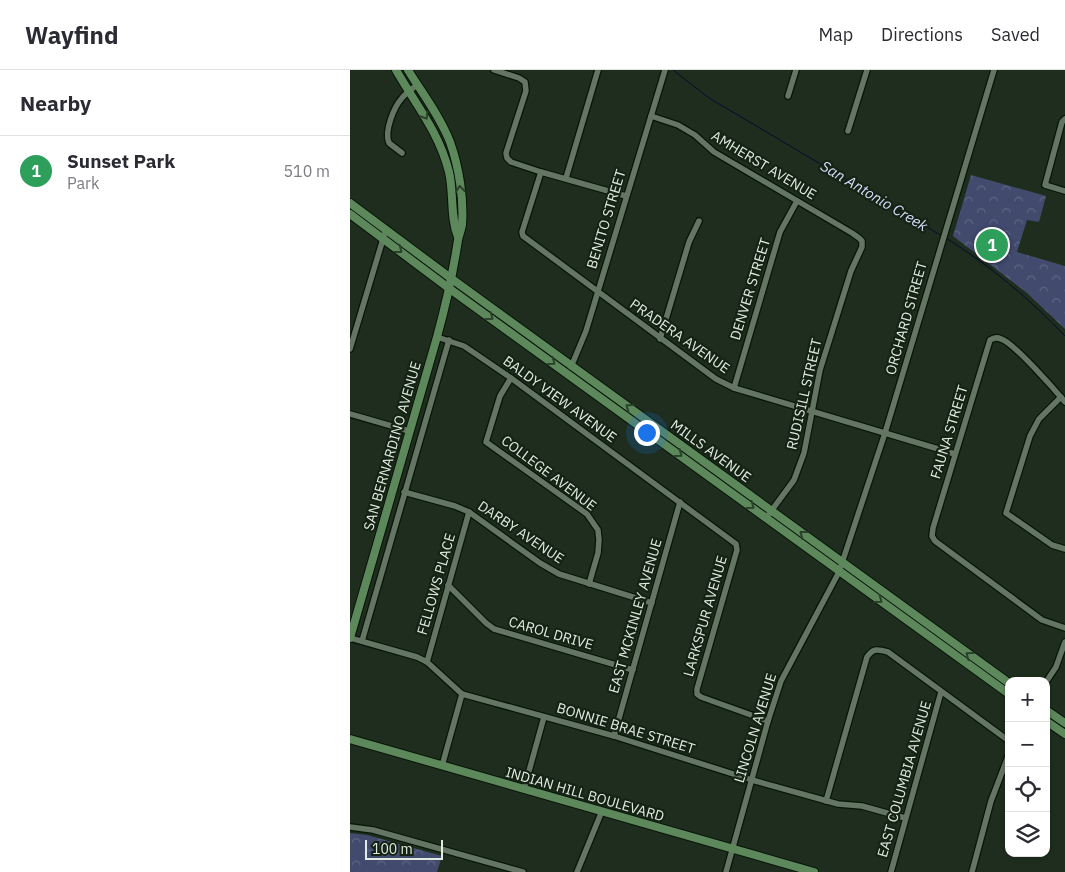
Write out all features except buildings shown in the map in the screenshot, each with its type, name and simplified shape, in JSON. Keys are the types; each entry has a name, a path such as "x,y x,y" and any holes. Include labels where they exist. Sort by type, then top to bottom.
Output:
{"main road":[{"path":"396,70 432,127 443,151 450,175 454,227 458,237"},
{"name":"SAN BERNARDINO AVENUE","path":"350,638 437,337 450,289 458,237 462,226 457,169 450,143 440,122 408,70"},
{"name":"MILLS AVENUE","path":"350,203 572,365 769,514 839,572 1005,691"},
{"name":"MILLS AVENUE","path":"350,214 568,374 842,563 1005,680"},
{"path":"1050,713 1065,723"},
{"path":"1047,722 1065,734"},
{"name":"INDIAN HILL BOULEVARD","path":"350,739 814,872"}],"street":[{"path":"494,70 519,78 525,82 526,91 506,153 507,158 511,162 626,196"},
{"path":"566,178 598,70"},
{"name":"BENITO STREET","path":"568,374 586,332 665,70"},
{"path":"788,96 796,70"},
{"path":"848,131 867,70"},
{"name":"ORCHARD STREET","path":"839,572 885,433 994,70"},
{"path":"402,153 389,143 388,133 395,110 401,99 417,85"},
{"name":"AMHERST AVENUE","path":"651,116 678,125 695,135 714,152 797,200 859,238 862,242"},
{"path":"1065,119 1062,122 1045,185 1065,191"},
{"name":"PRADERA AVENUE","path":"541,172 522,232 523,236 716,379 734,388 955,454"},
{"name":"DENVER STREET","path":"734,388 780,232 797,200"},
{"path":"660,338 689,242 699,221"},
{"path":"350,349 386,229"},
{"name":"RUDISILL STREET","path":"769,514 790,486 797,472 806,445 820,370 862,242"},
{"name":"BALDY VIEW AVENUE","path":"437,337 464,346 511,378 736,544"},
{"name":"FAUNA STREET","path":"1063,400 1058,392 1012,346 1002,339 994,338 990,340 932,536 935,542 1042,620 1065,628"},
{"path":"362,642 449,340"},
{"name":"COLLEGE AVENUE","path":"511,378 500,396 486,442 587,514 598,530 598,553 589,584"},
{"path":"1063,400 1039,419 1030,436 1006,512 1052,545 1065,549"},
{"path":"350,414 409,431"},
{"name":"DARBY AVENUE","path":"404,492 455,506 469,512 540,563 559,574 652,602"},
{"name":"EAST MCKINLEY AVENUE","path":"614,736 680,502"},
{"name":"FELLOWS PLACE","path":"427,662 469,512"},
{"name":"LARKSPUR AVENUE","path":"736,544 737,550 697,694 701,698 768,721"},
{"name":"LINCOLN AVENUE","path":"726,872 781,681 788,664 839,572"},
{"name":"CAROL DRIVE","path":"448,585 494,629 633,670"},
{"name":"BONNIE BRAE STREET","path":"350,638 417,657 427,662 462,694 614,736 752,780 826,801 862,806 905,818"},
{"path":"1049,677 1056,667 1065,642"},
{"path":"826,801 867,657 872,651 878,649 888,652 1005,738"},
{"name":"EAST COLUMBIA AVENUE","path":"891,872 941,692"},
{"path":"442,766 462,694"},
{"path":"524,789 544,717"},
{"path":"972,872 992,801 1005,765"},
{"path":"577,872 602,811"},
{"path":"350,827 373,830 506,870 523,872"}],"green space":[{"path":"971,175 1046,196 1039,222 1027,220 1017,252 1065,266 1065,329 1027,293 953,236"},
{"path":"350,833 367,835 442,856 437,872 350,872"}],"waterway":[{"name":"San Antonio Creek","path":"673,70 709,98 942,236"},
{"name":"San Antonio Creek","path":"946,238 1008,283 1065,336"}],"place":[{"name":"Sunset Park","path":"992,245"}]}
